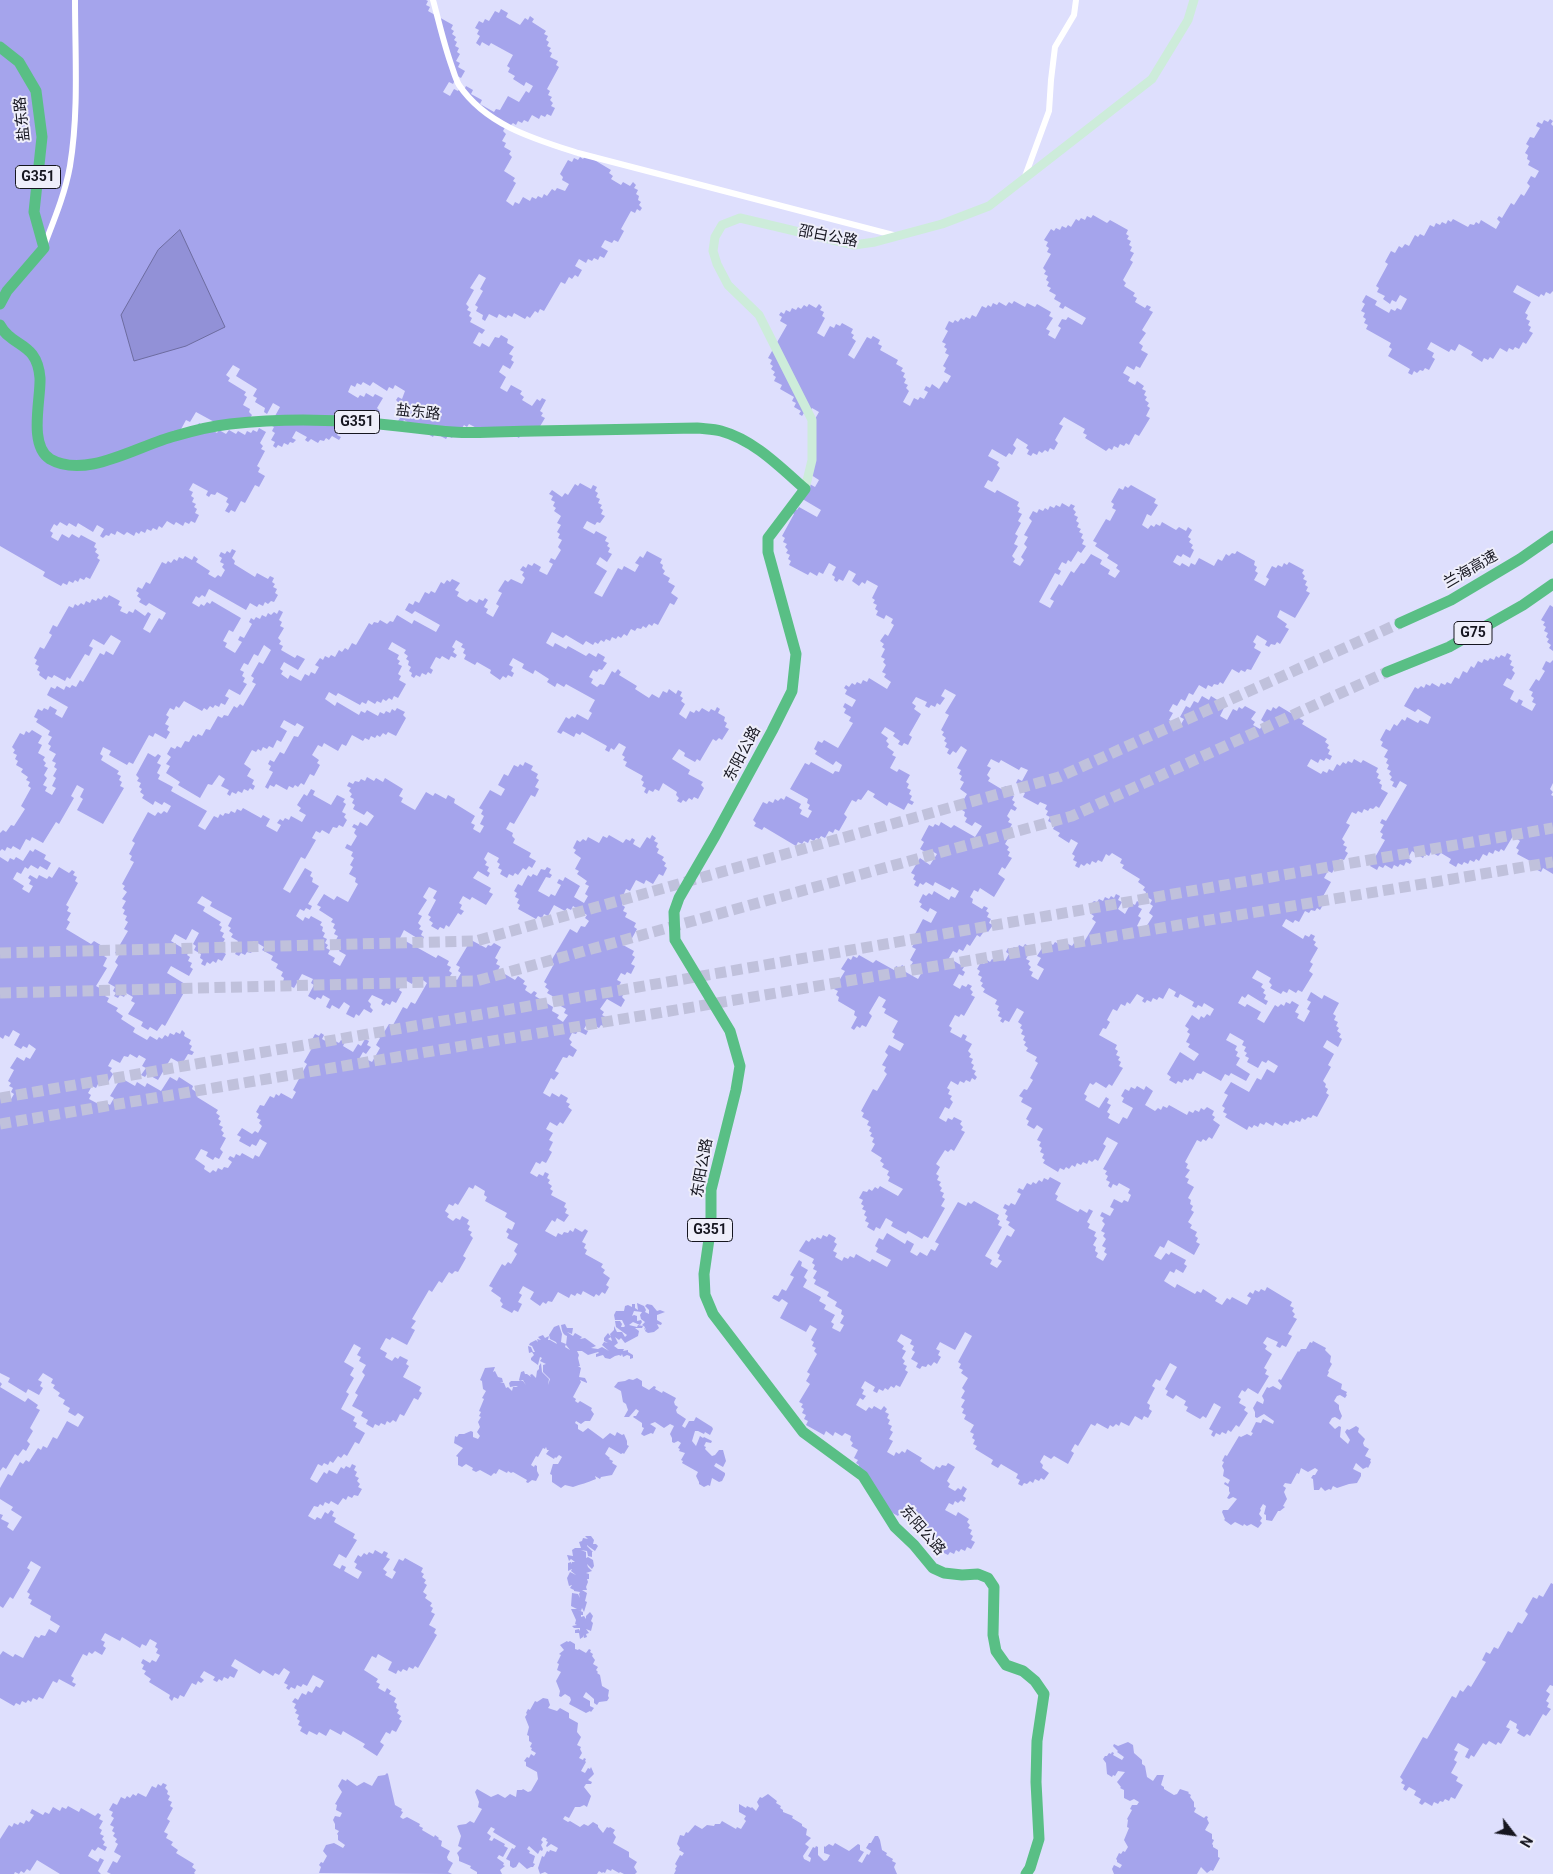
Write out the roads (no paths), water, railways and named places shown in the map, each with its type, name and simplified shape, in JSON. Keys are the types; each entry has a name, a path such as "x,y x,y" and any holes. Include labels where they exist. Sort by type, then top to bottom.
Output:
{"highway":[{"name":"盐东路","path":"0,47 19,62 36,91 42,137 34,212 44,248"},
{"path":"0,304 7,291 44,248"},
{"name":"盐东路","path":"0,325 10,337 28,349 36,360 40,377 37,435 42,449 49,458 65,464 91,464 130,453 173,436 230,424 296,420 368,423 455,432 697,428 720,430 740,438 771,458 805,489"},
{"name":"东阳公路","path":"805,489 768,538 768,552 796,654 792,691 720,828 679,898 674,912 675,940 730,1031 740,1066 736,1090 711,1190 711,1225 704,1274 705,1296 714,1314 803,1432 863,1476 895,1527 914,1545 933,1568 944,1573 978,1574 988,1578 994,1587 993,1635 996,1652 1006,1665 1024,1671 1035,1681 1044,1694 1037,1741 1036,1782 1039,1839 1030,1868 1026,1874"},
{"name":"兰海高速","path":"1400,623 1452,600 1520,559 1553,536"},
{"name":"G75","path":"1387,672 1449,647 1523,605 1553,584"}],"street":[{"path":"44,248 60,205 70,165 75,104 75,0"},
{"path":"432,0 458,84 479,107 502,124 535,140 578,153 898,236"},
{"path":"1024,179 1049,112 1056,47 1074,15 1076,0"},
{"name":"邵白公路","path":"805,489 812,460 812,420 759,315 728,285 717,264 714,251 715,237 722,225 740,218 854,245 875,242 942,224 989,206 1152,79 1188,20 1194,0"}],"tunnel":[{"path":"0,953 476,941 1059,777 1400,623"},
{"path":"0,993 476,981 1072,816 1387,672"},
{"path":"0,1098 1553,828"},
{"path":"0,1124 1553,862"}]}
